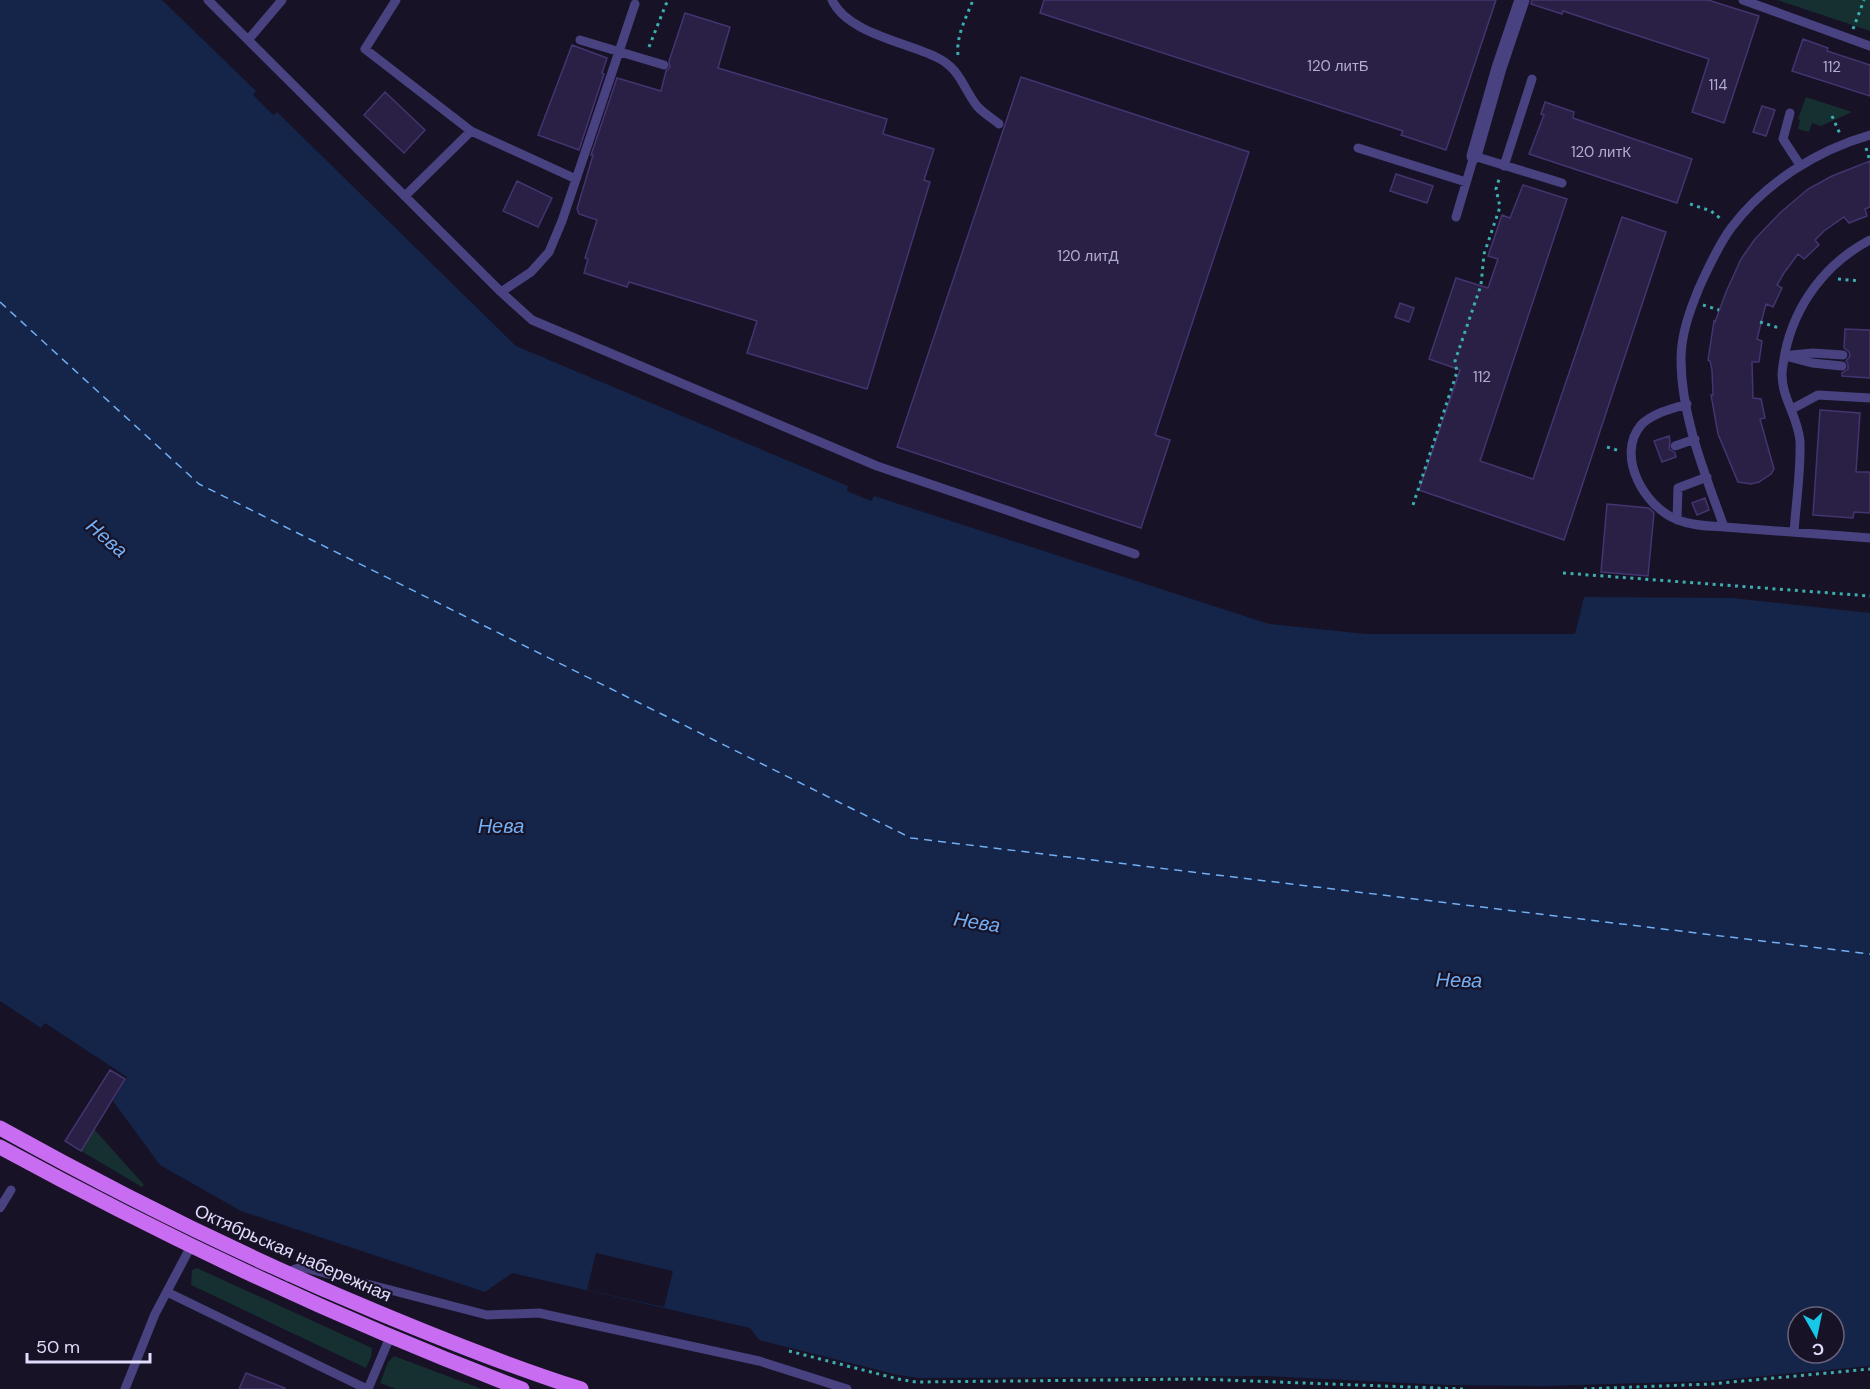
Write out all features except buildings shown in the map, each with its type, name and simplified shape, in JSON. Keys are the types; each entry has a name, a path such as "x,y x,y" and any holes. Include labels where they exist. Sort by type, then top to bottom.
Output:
{"main road":[{"name":"Октябрьская набережная","path":"0,1128 390,1337 522,1389"},
{"name":"Октябрьская набережная","path":"0,1147 191,1246 519,1370 581,1389"}],"street":[{"path":"1474,156 1499,68 1522,0"}],"lane":[{"path":"208,0 501,292 532,320 877,466 1134,554"},
{"path":"248,40 282,0"},
{"path":"396,0 365,49 471,131 576,179"},
{"path":"832,0 836,10 860,27 939,58 960,76 978,106 999,124"},
{"path":"1743,0 1870,46"},
{"path":"501,292 531,272 549,252 635,4"},
{"path":"580,40 664,65"},
{"path":"1504,166 1532,79"},
{"path":"1790,113 1783,139 1800,165"},
{"path":"405,196 471,131"},
{"path":"1724,527 1695,439 1687,404 1681,358 1683,334 1693,302 1707,270 1731,228 1749,208 1800,165 1845,143 1870,135"},
{"path":"1358,148 1466,183"},
{"path":"1456,217 1474,156 1562,183"},
{"path":"1794,532 1800,442 1782,375 1790,331 1809,294 1832,266 1851,250 1870,240"},
{"path":"1785,356 1813,353 1843,355"},
{"path":"1785,356 1812,363 1842,366"},
{"path":"1792,409 1818,395 1870,398"},
{"path":"1687,404 1657,414 1642,423 1634,436 1631,455 1640,486 1657,506 1677,520 1694,525 1870,538"},
{"path":"1675,446 1695,439"},
{"path":"1677,520 1678,488 1707,477"},
{"path":"0,1208 11,1190"},
{"path":"125,1389 155,1314 191,1246"},
{"path":"287,1283 293,1270 301,1267 486,1315 539,1313 759,1361 847,1389"},
{"path":"166,1292 367,1389 390,1337"}],"path":[{"path":"644,59 666,4 670,0"},
{"path":"960,76 957,47 959,34 973,0"},
{"path":"1850,39 1862,1"},
{"path":"1833,116 1845,143"},
{"path":"1866,147 1870,161"},
{"path":"1413,504 1457,372 1455,360 1480,285 1484,254 1500,207 1496,189 1504,166"},
{"path":"1690,204 1710,211 1731,228"},
{"path":"1760,322 1790,331"},
{"path":"1563,573 1870,596"},
{"path":"789,1351 916,1382 1198,1379 1463,1389"},
{"path":"1584,1389 1738,1382 1870,1369"},
{"path":"1738,1382 1739,1389"}],"green space":[{"path":"1777,0 1870,0 1870,31"},
{"path":"1806,97 1852,112 1821,126 1812,123 1809,132 1798,129 1800,120 1798,119"},
{"path":"94,1129 144,1185 142,1187 81,1151"},
{"path":"197,1268 372,1348 366,1368 191,1285 192,1270"},
{"path":"394,1356 482,1389 396,1389 380,1383 388,1362"}],"water":[{"name":"Нева","path":"0,0 162,0 256,91 253,95 273,115 277,112 516,346 848,486 847,491 871,501 874,496 1269,624 1366,634 1575,634 1584,597 1732,598 1870,613 1870,1366 1709,1381 1544,1386 1448,1385 1266,1376 918,1378 898,1375 759,1340 750,1328 512,1273 485,1292 241,1211 160,1165 113,1101 127,1077 45,1023 41,1028 0,1001"}],"pier":[{"path":"596,1253 673,1271 664,1307 587,1290"}],"ferry route":[{"path":"0,302 199,484 911,838 1870,954"}]}
